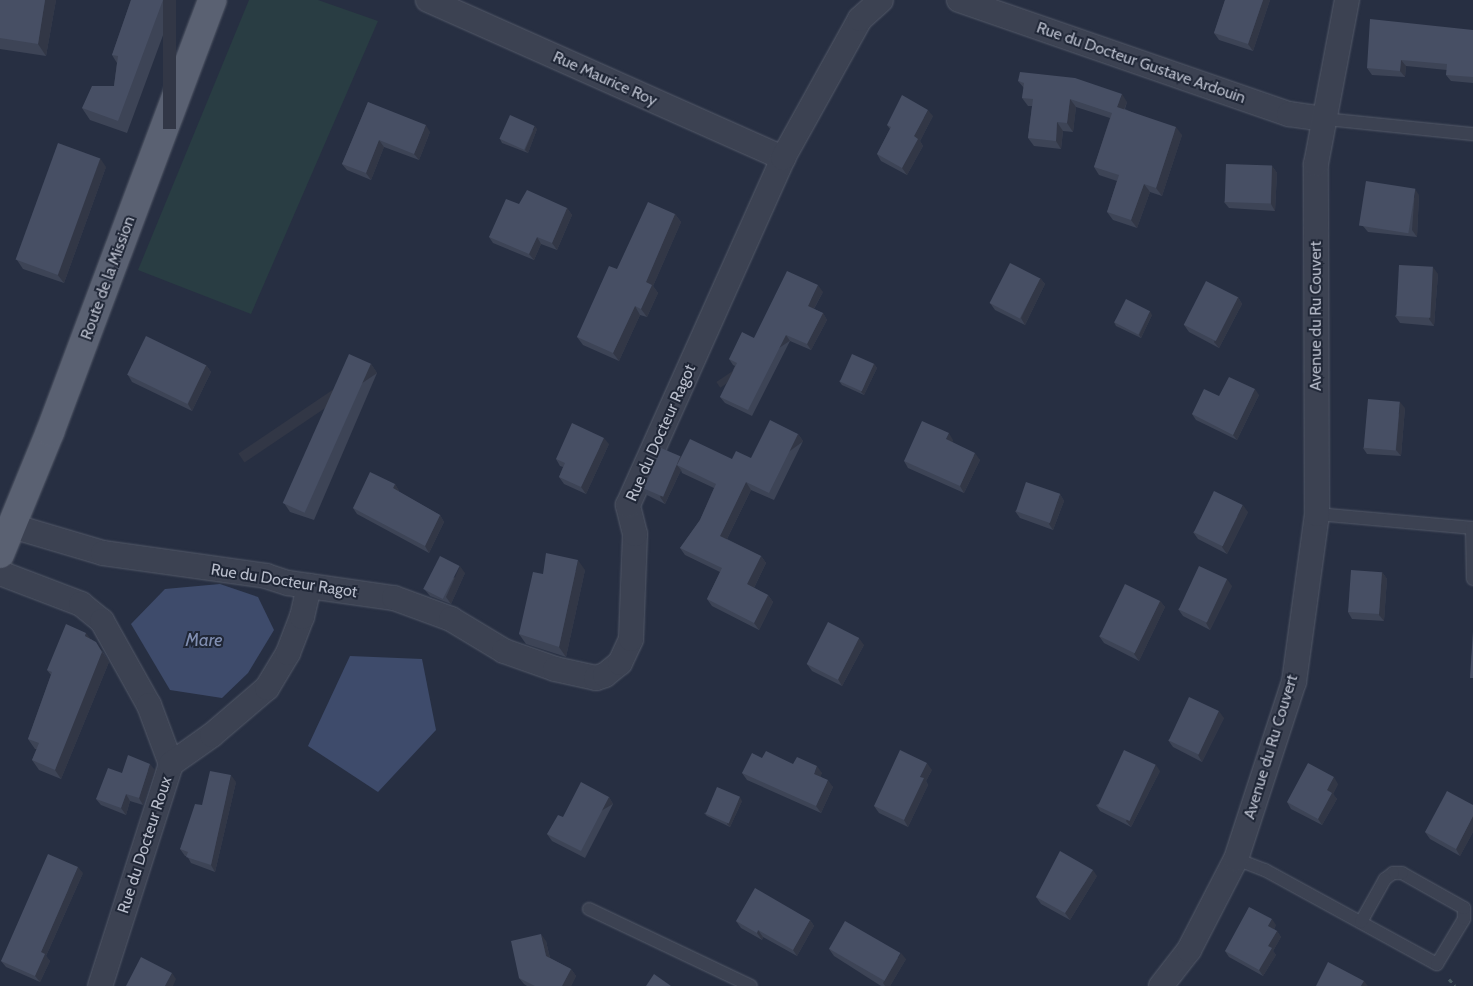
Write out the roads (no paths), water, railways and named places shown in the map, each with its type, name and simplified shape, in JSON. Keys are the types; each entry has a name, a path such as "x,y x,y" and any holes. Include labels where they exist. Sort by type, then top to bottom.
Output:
{"main road":[{"name":"Route de la Mission","path":"0,554 54,423 212,0"}],"street":[{"name":"Rue Maurice Roy","path":"428,0 783,158"},
{"name":"Rue du Docteur Ragot","path":"12,526 103,553 266,576 309,586 394,598 428,609 504,651 555,669 596,678 612,670 627,651 631,639 634,534 628,505 783,158 860,19 881,0"},
{"name":"Rue du Docteur Gustave Ardouin","path":"959,0 1289,114 1325,119"},
{"name":"Avenue du Ru Couvert","path":"1161,986 1189,950 1236,859 1294,682 1318,514 1316,164 1347,0"},
{"name":"Rue du Docteur Roux","path":"0,573 82,604 102,621 149,705 171,764 100,986"},
{"path":"171,764 212,736 267,688 291,644 302,617 309,586"}],"lane":[{"path":"1325,119 1473,134"},
{"path":"1318,514 1473,528 1473,579"},
{"path":"1236,859 1265,870 1437,964 1464,919 1464,908 1402,873 1393,873 1385,879 1361,922"},
{"path":"589,909 751,986"}],"water":[{"name":"Mare","path":"220,584 258,597 274,630 248,673 222,698 170,690 131,624 165,589"},
{"path":"350,656 422,659 436,730 378,792 308,746"}]}
